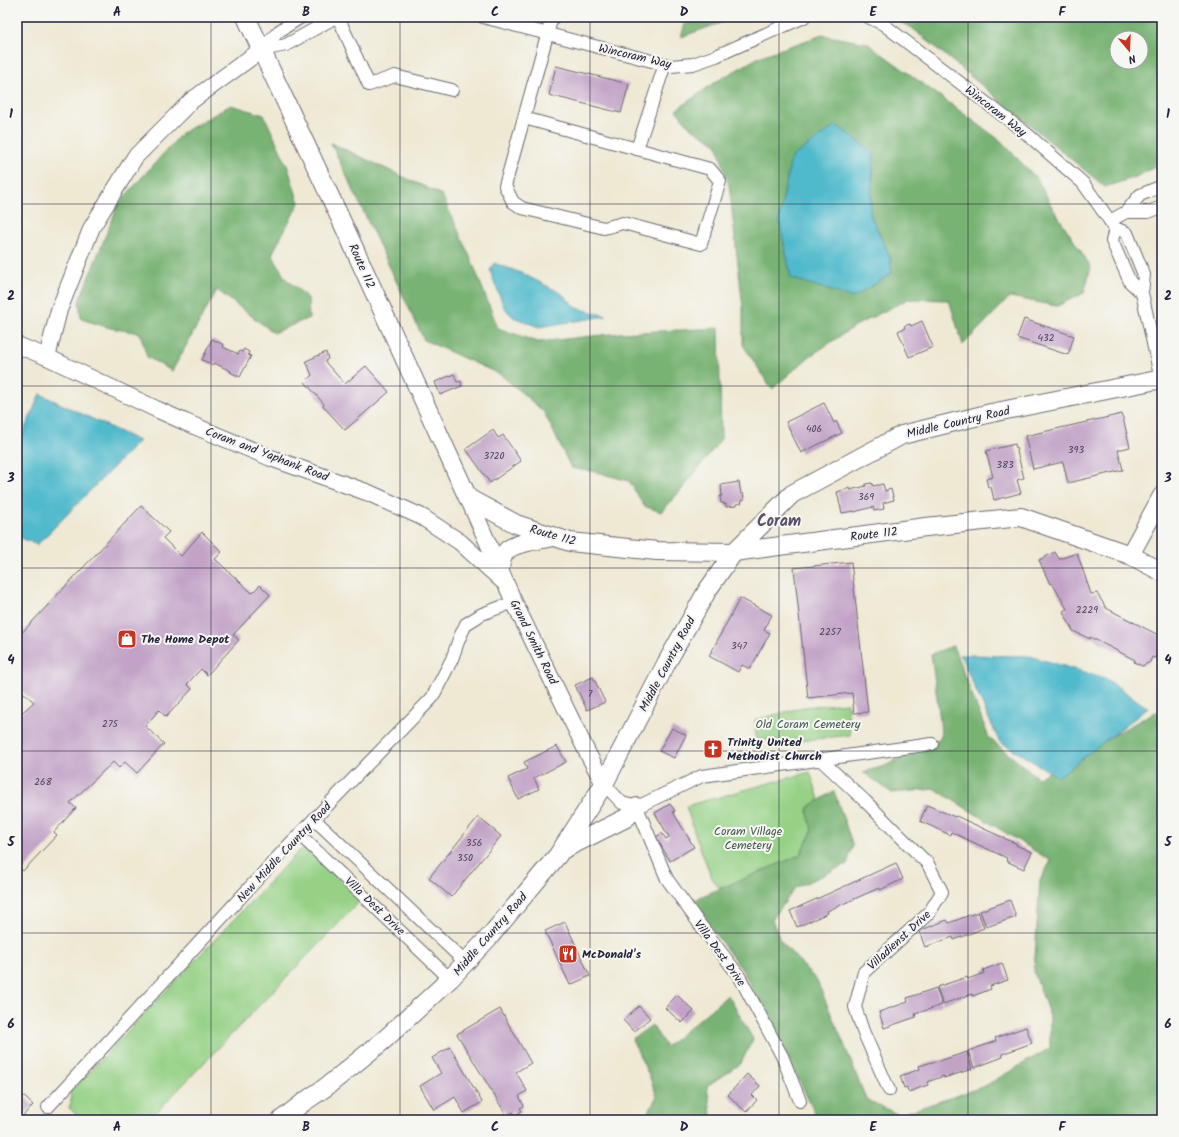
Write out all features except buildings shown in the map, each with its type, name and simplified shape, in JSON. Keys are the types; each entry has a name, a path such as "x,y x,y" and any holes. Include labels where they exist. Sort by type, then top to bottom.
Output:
{"main road":[{"name":"Route 112","path":"246,17 347,232 468,498 516,524 570,542 657,551 734,552 926,527 1021,517 1130,555 1162,572"},
{"path":"47,357 59,310 92,227 134,157 191,100 261,50"},
{"name":"Coram and Yaphank Road","path":"17,345 47,357 156,410 271,458 369,492 422,517 460,542 503,576"},
{"name":"Middle Country Road","path":"281,1120 326,1087 384,1040 450,979 491,935 561,850 604,784 667,662 707,591 734,552 792,494 902,435 991,413 1162,381"},
{"path":"1130,555 1162,496"},
{"name":"Grand Smith Road","path":"468,498 514,602 604,784"},
{"path":"503,576 501,560 508,548 516,544 554,537"},
{"path":"561,850 626,818 637,807"}],"street":[{"path":"261,50 279,31 301,17"},
{"path":"261,50 286,45 337,17 368,85 394,76 452,90"},
{"name":"Wincoram Way","path":"483,17 671,66 693,64 716,56 804,17"},
{"path":"524,118 710,170 720,181 700,244 623,223 604,228 522,208 513,202 505,186 552,17"},
{"name":"Wincoram Way","path":"868,17 883,24 1027,134 1083,183 1112,224 1127,233 1144,275 1142,293 1162,381"},
{"path":"637,150 664,64"},
{"path":"1142,293 1130,282 1112,241 1112,224 1126,212 1140,195 1162,186"},
{"path":"1126,212 1148,212 1162,207"},
{"name":"New Middle Country Road","path":"48,1107 299,834 432,698 452,659 466,624 482,614 514,602"},
{"path":"604,784 622,802 637,807 702,776 932,744"},
{"name":"Villadienst Drive","path":"821,760 865,801 928,864 942,892 929,913 864,972 855,1006 863,1031 889,1090"},
{"name":"Villa Dest Drive","path":"637,807 667,879 739,976 782,1056 800,1101"},
{"name":"Villa Dest Drive","path":"314,819 465,962"},
{"name":"Villa Dest Drive","path":"299,834 450,979"}],"green space":[{"path":"687,17 737,17 681,37"},
{"path":"888,17 1162,17 1162,163 1136,177 1105,187 911,27"},
{"path":"822,35 867,43 1001,141 1038,180 1052,207 1091,267 1084,293 1057,306 1010,297 963,345 949,300 908,299 855,326 809,357 772,389 743,345 743,308 729,185 717,144 690,127 676,110 717,81 761,56","holes":["874,153 870,214 890,257 853,298"]},
{"path":"231,105 264,115 287,165 299,203 272,254 285,278 308,298 309,318 274,333 217,290 172,371 147,357 140,333 110,328 81,319 79,301 119,203 182,133"},
{"path":"331,143 442,195 471,259 498,328 538,342 620,333 719,328 721,439 684,487 661,512 644,506 629,481 596,472 571,468 544,412 501,375 424,340"},
{"path":"953,646 989,738 1038,778 1151,714 1162,710 1162,808 1160,811 1162,823 1162,1120 818,1120 743,971 692,903 700,897 800,855 812,831 807,808 834,791 853,846 847,864 795,888 772,920 780,940 817,981 866,1099 899,1115 985,1086 1050,1048 1050,1017 1034,972 1040,880 1051,861 935,789 892,793 863,772 885,766 941,738 931,654"},
{"name":"Old Coram Cemetery","path":"847,703 850,735 791,742 756,739 755,720 804,707"},
{"name":"Coram Village Cemetery","path":"810,772 824,814 840,845 726,894 713,881 686,806"},
{"path":"306,848 361,900 149,1120 82,1120 69,1108 71,1102 70,1092 297,853"},
{"path":"728,995 753,1039 741,1063 707,1086 712,1120 644,1120 657,1096 632,1039 652,1025 666,1047"}],"water":[{"path":"836,125 874,153 870,214 890,257 892,273 853,298 791,278 779,219 791,158"},
{"path":"494,263 521,273 561,293 577,308 607,316 539,327 513,317 504,307 490,271"},
{"path":"40,394 139,441 37,545 17,536 17,447"},
{"path":"960,655 1029,656 1105,678 1148,708 1058,777 999,741"}],"place":[{"name":"The Home Depot","path":"127,639"},
{"name":"Trinity United Methodist Church","path":"713,749"},
{"name":"McDonald's","path":"568,954"}],"district":[{"name":"Coram","path":"779,520"}]}
